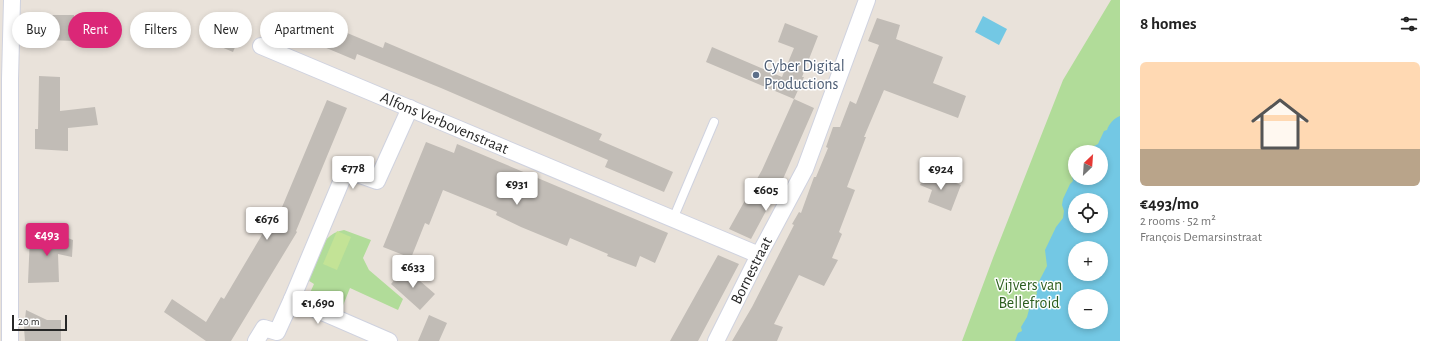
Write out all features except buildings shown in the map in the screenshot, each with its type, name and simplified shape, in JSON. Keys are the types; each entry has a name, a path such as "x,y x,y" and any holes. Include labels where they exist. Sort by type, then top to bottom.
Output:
{"street":[{"path":"10,341 6,79 12,0"},
{"name":"Bornestraat","path":"716,341 759,255 805,169 868,0"},
{"name":"Alfons Verbovenstraat","path":"266,48 759,255"},
{"path":"256,341 264,328 277,332 346,170 377,181 410,108"},
{"path":"292,299 389,341"}],"lane":[{"path":"673,219 714,122"}],"green space":[{"name":"Vijvers van Bellefroid","path":"1111,0 1120,0 1120,341 962,341 1063,80"},
{"path":"344,230 371,240 363,258 369,270 403,299 398,310 350,288 342,308 309,295 314,284 306,279 315,256 329,236"},
{"path":"337,231 351,237 337,270 323,264"}],"water":[{"path":"983,16 1007,29 999,45 975,32"},
{"path":"1120,116 1120,341 1015,341 1018,333 1022,331 1021,327 1027,317 1030,306 1033,304 1033,298 1037,294 1036,287 1047,266 1045,250 1056,227 1063,218 1063,199 1070,185 1108,185 1108,145 1096,145 1098,144 1104,131 1107,130 1116,118"}],"place":[{"name":"Cyber Digital Productions","path":"756,75"}]}
